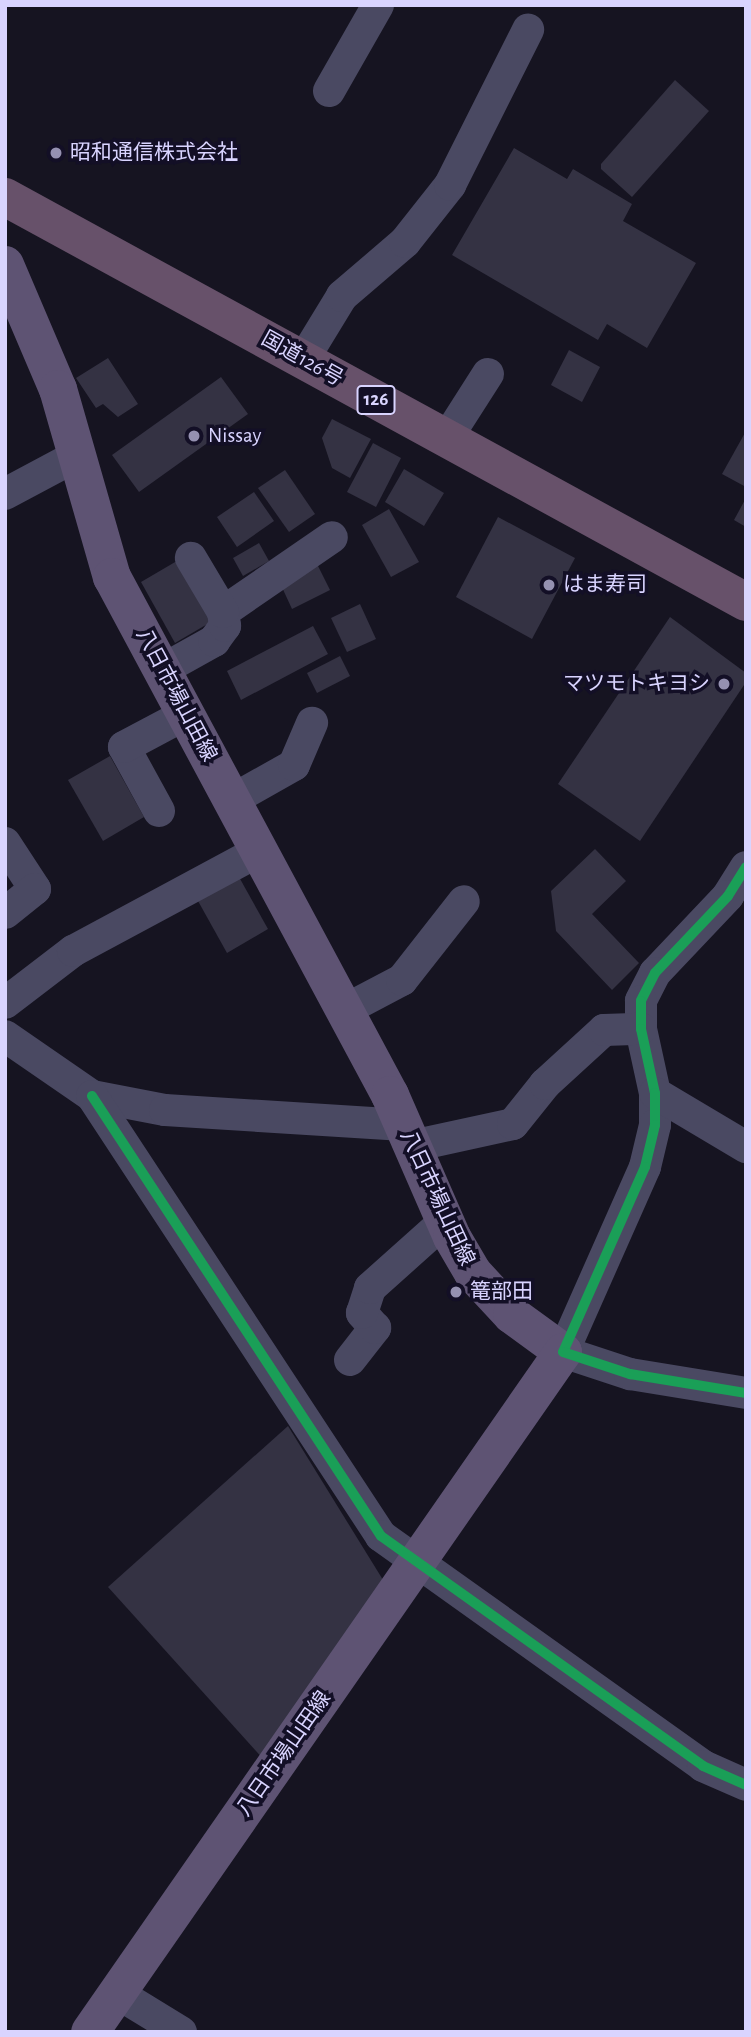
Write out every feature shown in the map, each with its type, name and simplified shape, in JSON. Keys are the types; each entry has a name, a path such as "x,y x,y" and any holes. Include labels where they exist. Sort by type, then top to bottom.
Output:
{"highway":[{"name":"国道126号","path":"5,197 746,602"}],"main road":[{"name":"八日市場山田線","path":"5,265 58,389 112,577 345,1010 408,1136 445,1221 490,1296 563,1352 90,2032"}],"street":[{"path":"329,91 378,5"},
{"path":"303,360 342,296 405,242 450,185 528,30"},
{"path":"447,438 488,374"},
{"path":"5,494 78,455"},
{"path":"223,612 332,537"},
{"path":"162,670 214,641 225,626 223,612 191,558"},
{"path":"159,811 124,747 186,714"},
{"path":"232,800 294,765 312,723"},
{"path":"5,843 35,889 5,913"},
{"path":"5,1003 84,944 260,851"},
{"path":"746,867 728,896 655,973 641,1001 641,1029 655,1093 655,1125 645,1167 563,1352 630,1374 746,1393"},
{"path":"345,1010 402,980 464,901"},
{"path":"92,1096 166,1110 408,1136 513,1124 545,1084 604,1030 641,1029"},
{"path":"5,1036 92,1096 381,1536 416,1564 703,1766 746,1784"},
{"path":"655,1093 746,1147"},
{"path":"350,1360 375,1328 362,1313 370,1288 445,1221"},
{"path":"117,1993 181,2032"}],"building":[{"path":"675,80 709,111 632,197 601,169 601,164"},
{"path":"514,148 567,179 573,169 632,204 623,221 696,263 647,348 607,324 598,340 452,255"},
{"path":"569,350 600,367 582,402 551,385"},
{"path":"108,358 138,404 118,417 103,404 96,408 76,378"},
{"path":"221,377 248,414 139,492 112,455"},
{"path":"332,419 371,439 350,478 332,468 322,438"},
{"path":"746,431 746,487 722,474"},
{"path":"373,443 401,458 376,507 347,492"},
{"path":"404,469 444,493 424,526 385,502"},
{"path":"285,470 315,514 289,532 258,488"},
{"path":"254,492 274,521 237,547 217,517"},
{"path":"746,498 746,527 734,520"},
{"path":"389,509 419,562 391,577 362,525"},
{"path":"498,517 575,558 532,639 456,597"},
{"path":"259,543 269,561 243,576 233,558"},
{"path":"182,558 216,619 175,643 141,582"},
{"path":"317,564 330,590 292,609 280,583"},
{"path":"360,604 376,639 347,652 331,618"},
{"path":"670,617 746,673 746,682 640,841 558,784"},
{"path":"313,626 328,654 241,700 227,671"},
{"path":"340,656 350,676 317,693 307,673"},
{"path":"110,756 144,817 103,841 68,780"},
{"path":"595,849 626,881 592,914 639,963 612,990 556,931 551,891"},
{"path":"234,868 268,929 227,953 193,892"},
{"path":"288,1426 388,1588 265,1761 108,1587"}],"cycle path":[{"path":"746,867 728,896 655,973 641,1001 641,1029 655,1093 655,1125 645,1167 563,1352 630,1374 746,1393"},
{"path":"92,1096 381,1536 703,1766 746,1785"}],"place":[{"name":"昭和通信株式会社","path":"56,153"},
{"name":"Nissay","path":"194,436"},
{"name":"はま寿司","path":"549,585"},
{"name":"マツモトキヨシ","path":"724,684"},
{"name":"篭部田","path":"456,1292"}]}
